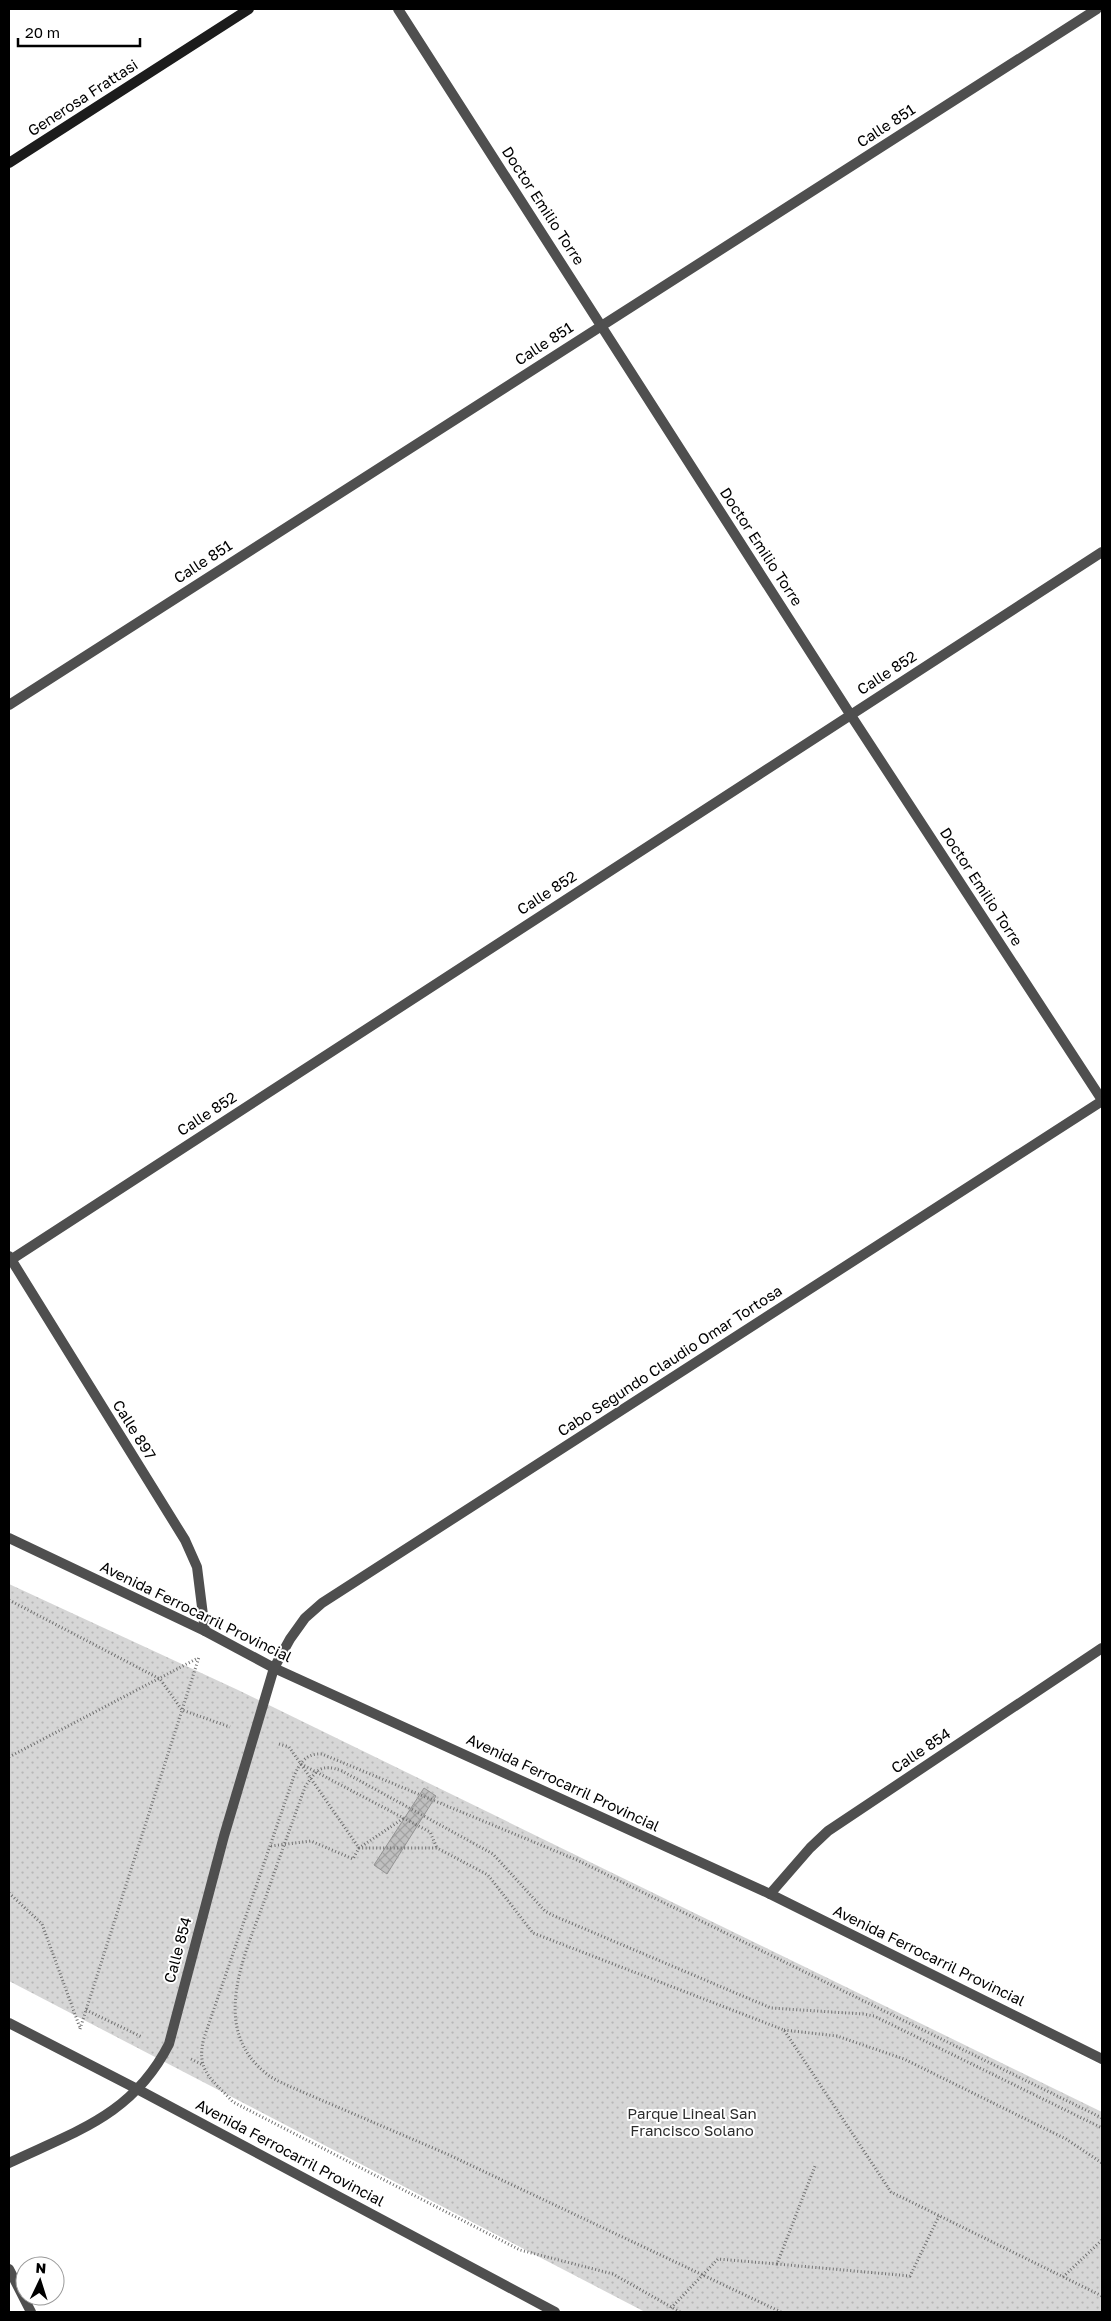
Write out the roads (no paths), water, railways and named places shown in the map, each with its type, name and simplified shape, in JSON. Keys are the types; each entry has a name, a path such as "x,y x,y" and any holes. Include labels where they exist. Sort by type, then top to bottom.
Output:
{"main road":[{"name":"Generosa Frattasi","path":"9,163 249,9"}],"street":[{"name":"Doctor Emilio Torre","path":"398,9 850,714 1102,1101"},
{"name":"Calle 851","path":"9,705 1096,9"},
{"name":"Calle 852","path":"10,1259 1102,552"},
{"name":"Cabo Segundo Claudio Omar Tortosa","path":"274,1668 290,1639 305,1618 322,1604 1102,1101"},
{"name":"Calle 897","path":"10,1259 185,1540 197,1567 205,1631"},
{"name":"Avenida Ferrocarril Provincial","path":"9,1538 205,1631 274,1668 770,1894 1102,2059"},
{"name":"Calle 854","path":"770,1894 810,1848 828,1831 1102,1648"},
{"name":"Calle 854","path":"9,2163 106,2116 139,2090 159,2065 169,2044 224,1836 274,1668"},
{"name":"Avenida Ferrocarril Provincial","path":"9,2023 139,2090 555,2312"},
{"path":"9,2268 32,2312"}],"park label":[{"name":"Parque Lineal San Francisco Solano","path":"692,2122"}]}
